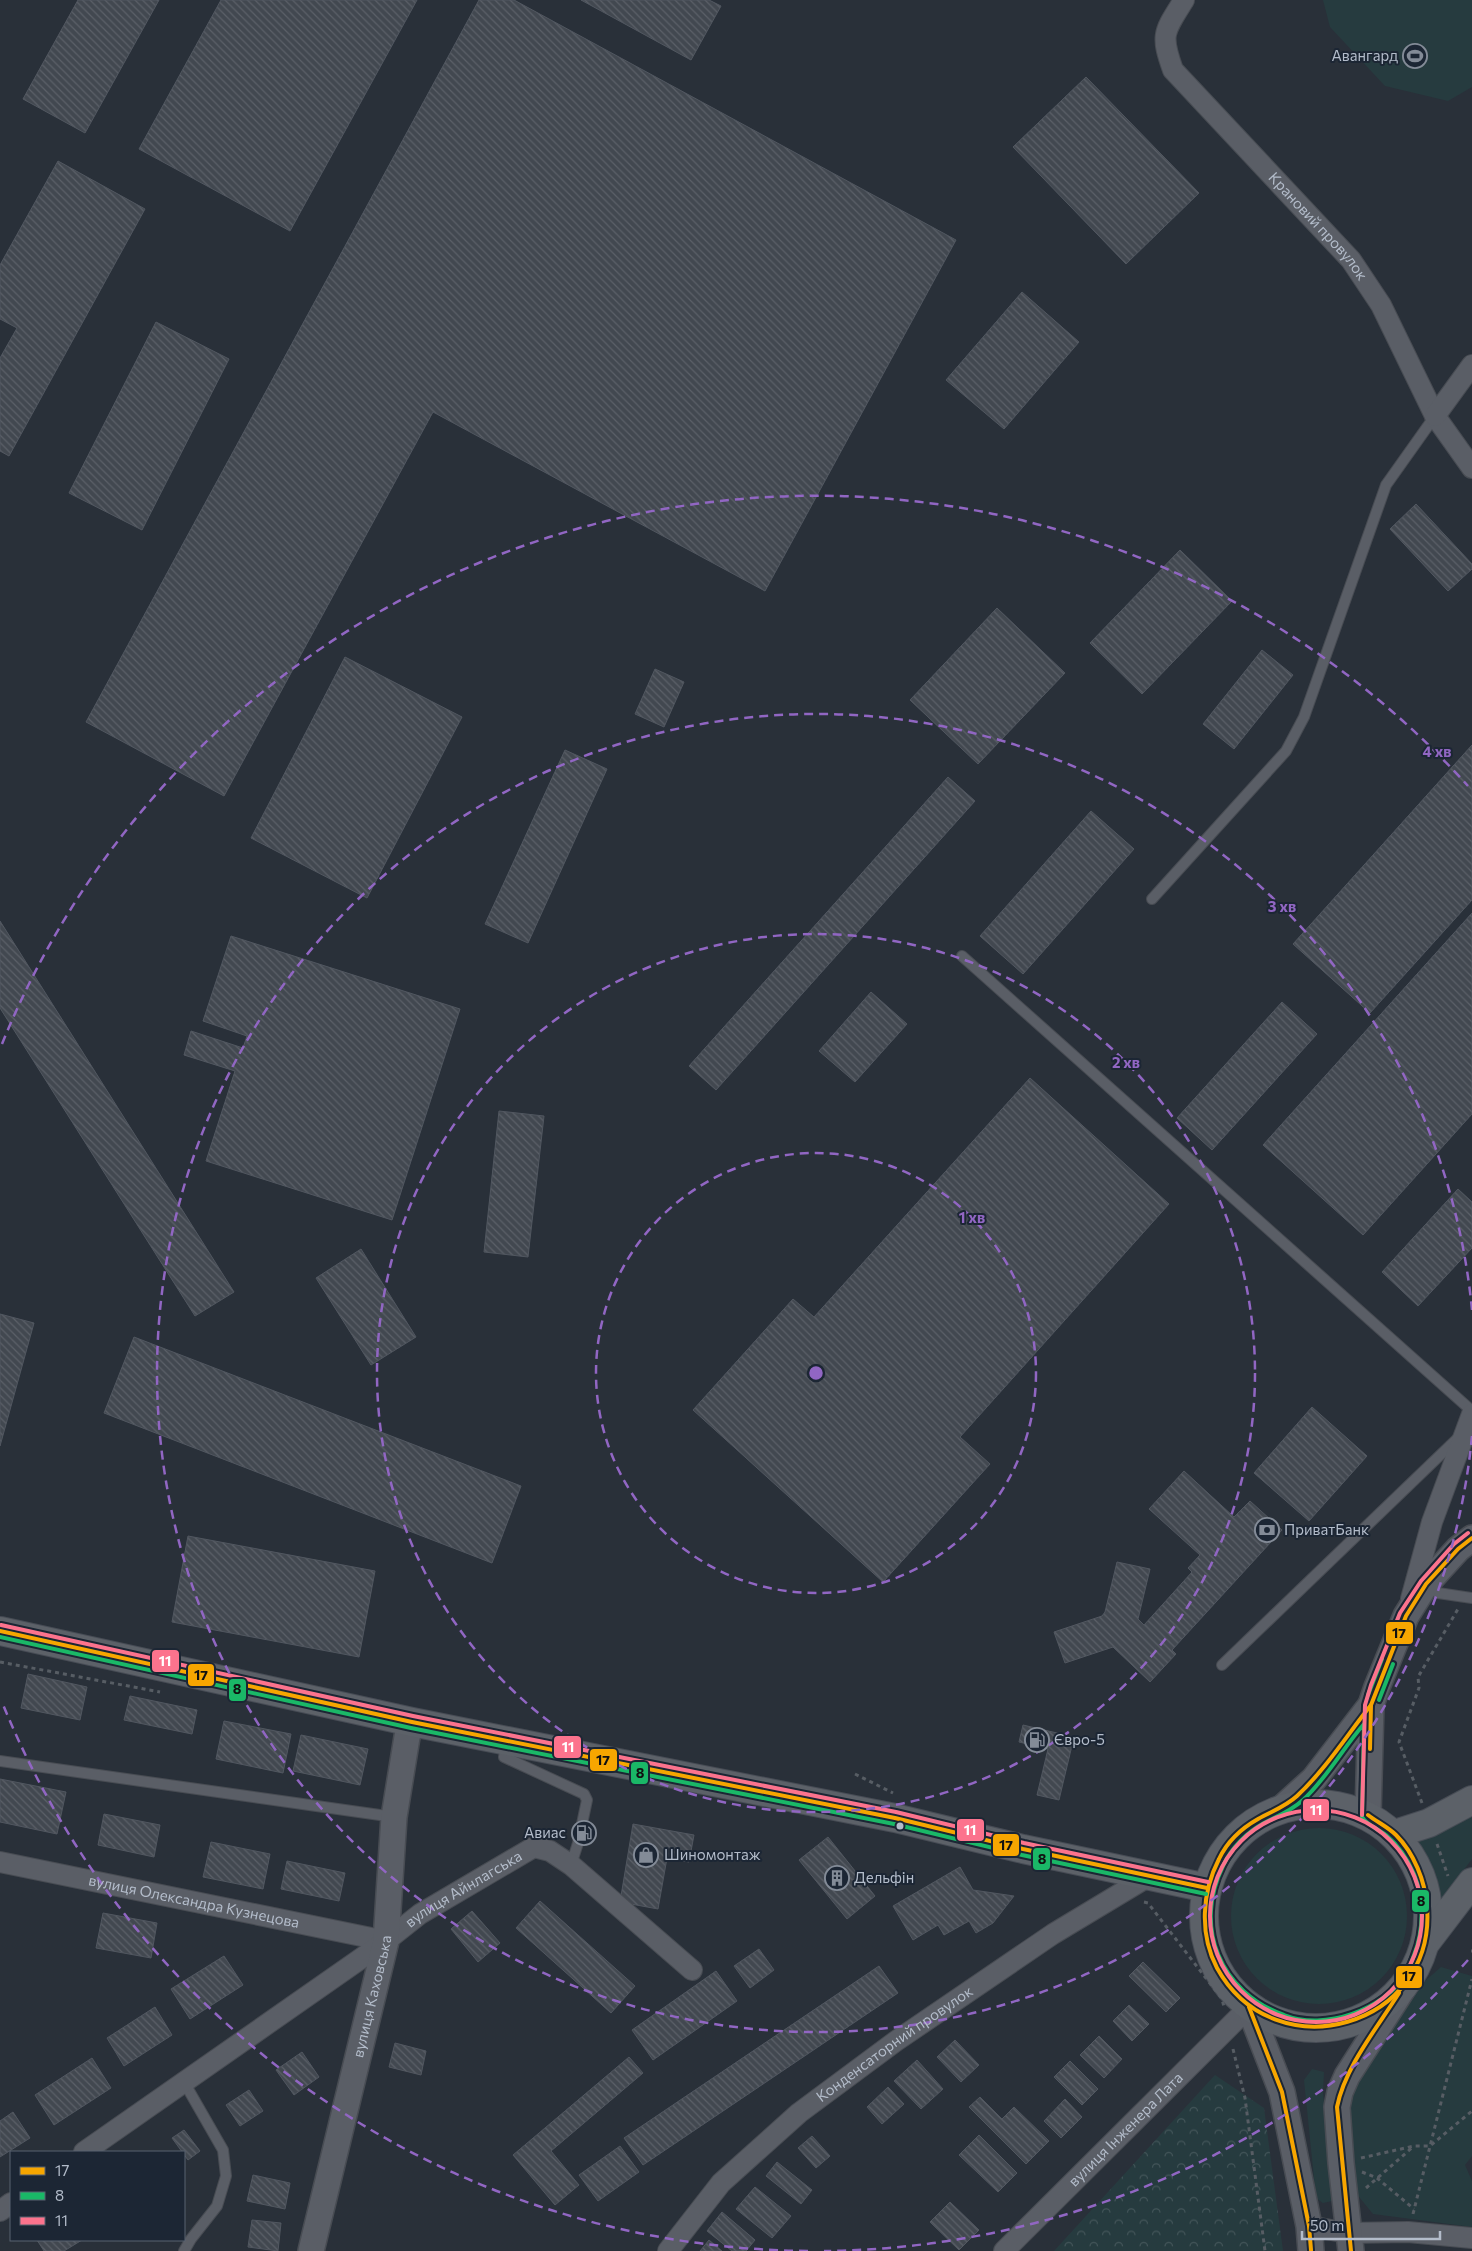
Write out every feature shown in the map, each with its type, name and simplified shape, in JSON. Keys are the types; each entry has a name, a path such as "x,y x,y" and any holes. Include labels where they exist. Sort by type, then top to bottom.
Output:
{"main road":[{"path":"0,1631 409,1730 506,1742 885,1816 1207,1888"},
{"path":"1395,1834 1429,1823 1472,1800"},
{"path":"1426,1942 1429,1913 1425,1884 1413,1857 1395,1834 1368,1815 1340,1806 1311,1803 1282,1808 1256,1820 1234,1838 1217,1861 1207,1888 1203,1914 1209,1949 1215,1966 1230,1988 1249,2007 1279,2022 1321,2028 1347,2024 1378,2010 1404,1987 1417,1966 1426,1942 1461,1881"}],"street":[{"name":"Крановий провулок","path":"1184,0 1167,28 1165,46 1173,70 1351,260 1381,305 1435,416 1472,468"},
{"path":"1435,416 1472,365"},
{"path":"1282,1808 1314,1779 1371,1705 1406,1616 1432,1522 1472,1413"},
{"path":"1406,1616 1426,1584 1458,1549 1472,1538"},
{"path":"1368,1815 1371,1705"},
{"name":"вулиця Каховська","path":"311,2251 386,1941 394,1817 409,1730"},
{"name":"вулиця Айнлагська","path":"85,2151 386,1941 420,1914 534,1847 550,1851 570,1865 692,1970"},
{"name":"вулиця Олександра Кузнецова","path":"0,1862 386,1941"},
{"name":"Конденсаторний провулок","path":"668,2251 721,2183 799,2113 896,2041 1054,1934 1151,1875"},
{"path":"1350,2242 1341,2163 1338,2107 1340,2092 1347,2076 1404,1987"},
{"path":"1249,2007 1282,2092 1308,2226 1311,2251"},
{"name":"вулиця Інженера Лата","path":"1004,2251 1249,2007"},
{"path":"1308,2226 1350,2242 1408,2232 1472,2238"}],"lane":[{"path":"1152,899 1286,751 1304,717 1386,485 1435,416"},
{"path":"962,956 1472,1413"},
{"path":"1222,1665 1464,1433"},
{"path":"1426,1584 1438,1593 1469,1597"},
{"path":"506,1742 504,1757 584,1794 587,1800 578,1843 570,1865"},
{"path":"0,1761 394,1817"},
{"path":"184,2082 223,2150 226,2176 217,2206 184,2251"}],"path":[{"path":"1424,1809 1399,1742 1419,1688 1418,1677 1469,1597"},
{"path":"855,1774 900,1797"},
{"path":"1436,1840 1461,1881"},
{"path":"1408,2232 1472,1979"},
{"path":"1341,2163 1414,2146 1430,2146 1472,2111"},
{"path":"1365,2189 1414,2146"},
{"path":"1341,2163 1377,2178 1414,2209"}],"green space":[{"name":"Авангард","path":"1323,0 1472,0 1472,87 1448,101 1385,86 1330,27"},
{"path":"1472,1814 1472,1859 1441,1900 1415,1837"},
{"path":"1319,1828 1336,1830 1352,1835 1375,1848 1387,1860 1403,1891 1407,1916 1405,1933 1400,1949 1387,1972 1375,1984 1344,2000 1319,2004 1302,2002 1286,1997 1263,1984 1251,1972 1235,1941 1231,1916 1233,1899 1238,1883 1251,1860 1263,1848 1294,1832"},
{"path":"1441,1967 1472,1976 1472,2156 1465,2165 1472,2181 1472,2227 1373,2214 1355,2192 1349,2103 1357,2083 1424,1982"},
{"path":"1312,2069 1324,2072 1323,2094 1336,2196 1332,2201 1323,2203 1316,2198 1304,2080"},
{"path":"1215,2075 1264,2108 1283,2251 1054,2251"}],"building":[{"path":"78,0 159,0 85,133 23,99"},
{"path":"221,0 417,0 290,231 139,149"},
{"path":"479,0 514,0 956,240 765,591 433,412 224,796 86,722"},
{"path":"581,0 709,0 721,6 691,60"},
{"path":"1086,77 1199,193 1126,264 1013,147"},
{"path":"58,161 145,209 9,456 0,451 0,358 17,328 0,319 0,265"},
{"path":"1022,292 1079,342 1004,429 946,380"},
{"path":"156,322 229,359 142,530 69,493"},
{"path":"1416,504 1472,564 1472,569 1448,591 1390,529"},
{"path":"1180,550 1232,601 1142,694 1090,643"},
{"path":"997,608 1065,673 978,764 910,700"},
{"path":"1262,650 1293,675 1234,749 1203,724"},
{"path":"345,657 462,717 367,898 251,838"},
{"path":"655,669 684,682 664,727 635,714"},
{"path":"1472,745 1472,900 1370,1013 1293,944"},
{"path":"565,750 607,769 528,943 485,924"},
{"path":"948,777 975,801 716,1090 689,1066"},
{"path":"1091,811 1134,849 1023,974 980,936"},
{"path":"1472,913 1472,1114 1363,1235 1263,1145"},
{"path":"0,921 234,1292 195,1316 0,1008"},
{"path":"231,936 460,1009 392,1220 206,1161 235,1071 184,1055 191,1031 243,1048 247,1036 203,1021"},
{"path":"871,992 907,1024 855,1082 819,1051"},
{"path":"1282,1002 1317,1034 1212,1150 1177,1118"},
{"path":"1030,1078 1169,1204 960,1437 990,1464 883,1582 693,1410 793,1299 814,1317"},
{"path":"499,1111 544,1116 528,1257 484,1252"},
{"path":"1458,1189 1472,1202 1472,1248 1418,1306 1382,1272"},
{"path":"361,1249 416,1337 371,1365 316,1278"},
{"path":"0,1314 34,1323 0,1446"},
{"path":"134,1337 521,1486 492,1563 104,1413"},
{"path":"1312,1407 1367,1456 1309,1521 1254,1473"},
{"path":"1184,1471 1234,1517 1250,1501 1282,1530 1172,1650 1176,1654 1150,1682 1113,1647 1065,1663 1054,1632 1102,1616 1105,1612 1117,1562 1150,1569 1138,1619 1144,1625 1192,1572 1188,1568 1200,1555 1149,1509"},
{"path":"188,1536 375,1571 359,1657 172,1622"},
{"path":"28,1674 87,1687 80,1720 21,1708"},
{"path":"130,1696 197,1710 192,1734 124,1720"},
{"path":"224,1721 291,1734 283,1773 216,1759"},
{"path":"1023,1725 1074,1737 1059,1800 1037,1795 1048,1749 1019,1742"},
{"path":"301,1735 368,1749 360,1785 293,1771"},
{"path":"0,1779 66,1792 57,1834 0,1822"},
{"path":"104,1814 160,1825 154,1857 98,1845"},
{"path":"633,1824 694,1835 689,1862 667,1858 658,1909 620,1902"},
{"name":"Дельфін","path":"828,1837 875,1896 847,1919 799,1860"},
{"path":"211,1842 270,1854 263,1889 203,1877"},
{"path":"287,1861 345,1873 339,1901 281,1889"},
{"path":"960,1867 973,1890 1014,1896 993,1923 976,1933 969,1921 944,1935 938,1925 913,1940 893,1906"},
{"path":"540,1901 635,1986 611,2013 516,1928"},
{"path":"472,1911 500,1943 478,1962 451,1929"},
{"path":"103,1913 157,1923 151,1958 96,1948"},
{"path":"759,1949 774,1970 750,1988 734,1966"},
{"path":"224,1956 243,1985 190,2019 171,1989"},
{"path":"1143,1962 1180,1998 1166,2012 1129,1976"},
{"path":"879,1966 898,1993 643,2165 624,2138"},
{"path":"716,1971 737,2001 653,2060 632,2030"},
{"path":"1129,2005 1149,2024 1132,2041 1113,2021"},
{"path":"155,2007 172,2035 124,2066 107,2038"},
{"path":"1099,2036 1122,2059 1104,2078 1080,2055"},
{"path":"955,2040 979,2065 961,2082 937,2057"},
{"path":"395,2043 426,2051 421,2075 389,2067"},
{"path":"302,2052 319,2077 294,2095 276,2070"},
{"path":"629,2057 643,2073 551,2151 579,2185 555,2205 513,2155"},
{"path":"92,2058 111,2088 54,2125 35,2095"},
{"path":"917,2060 943,2089 921,2109 894,2081"},
{"path":"1070,2061 1098,2089 1082,2105 1054,2077"},
{"path":"888,2087 904,2104 882,2124 867,2107"},
{"path":"249,2090 263,2111 240,2126 226,2105"},
{"path":"980,2097 1002,2119 1014,2107 1049,2141 1026,2164 969,2107"},
{"path":"1065,2099 1082,2117 1061,2138 1044,2121"},
{"path":"13,2112 30,2138 0,2157 0,2121"},
{"path":"184,2130 200,2151 188,2160 185,2156 185,2151 181,2151 172,2138"},
{"path":"979,2135 1017,2173 998,2192 959,2155"},
{"path":"812,2136 830,2156 816,2168 798,2148"},
{"path":"620,2146 639,2172 598,2201 579,2175"},
{"path":"777,2162 812,2190 801,2204 766,2176"},
{"path":"253,2175 290,2183 285,2209 247,2201"},
{"path":"755,2187 791,2216 772,2238 736,2209"},
{"path":"950,2202 979,2230 959,2250 930,2222"},
{"path":"722,2212 755,2240 746,2251 732,2251 707,2231"},
{"path":"252,2220 281,2223 278,2251 248,2247"},
{"path":"709,2240 722,2251 700,2251"},
{"path":"38,2241 80,2241 64,2251 44,2251"}],"transit line":[{"name":"11","path":"1362,1815 1365,1705 1371,1685 1400,1613 1421,1581 1454,1544 1468,1533"},
{"name":"17","path":"1370,1749 1371,1705 1406,1616 1426,1584 1458,1549 1472,1538"},
{"name":"11","path":"1,1625 413,1716 896,1812 1024,1843 1208,1882"},
{"name":"17","path":"0,1631 412,1722 895,1818 1023,1849 1207,1888"},
{"name":"8","path":"0,1637 411,1728 894,1824 1022,1855 1206,1894"},
{"name":"8","path":"1368,1695 1382,1659"},
{"name":"8","path":"1379,1700 1393,1664"},
{"name":"17","path":"1368,1815 1396,1835 1408,1850 1418,1868 1427,1906 1423,1948 1407,1981 1380,2006 1348,2022 1312,2026 1276,2020 1243,2000 1217,1968 1211,1955 1205,1927 1206,1899 1209,1885 1219,1859 1231,1841 1252,1823 1283,1806 1308,1786 1371,1705"},
{"name":"8","path":"1364,1724 1362,1817 1395,1843 1412,1869 1420,1894 1422,1914 1420,1935 1407,1973 1397,1986 1384,1997 1369,2007 1352,2014 1317,2020 1300,2019 1284,2015 1262,2004 1243,1991 1229,1974 1218,1955 1212,1934 1211,1912 1214,1889 1226,1859 1240,1841 1258,1827 1303,1800 1320,1782 1364,1724"},
{"name":"11","path":"1316,1810 1337,1812 1357,1818 1375,1828 1391,1841 1404,1857 1414,1875 1420,1895 1422,1916 1420,1937 1414,1957 1404,1975 1391,1991 1375,2004 1357,2014 1337,2020 1316,2022 1295,2020 1275,2014 1257,2004 1241,1991 1228,1975 1218,1957 1212,1937 1210,1916 1212,1895 1218,1875 1228,1857 1241,1841 1257,1828 1275,1818 1295,1812 1316,1810"},
{"name":"17","path":"1351,2251 1337,2107 1341,2092 1354,2063 1399,1993"},
{"name":"17","path":"1249,2007 1282,2092 1309,2226 1311,2250"}],"place":[{"name":"Авангард","path":"1415,56"},
{"name":"ПриватБанк","path":"1267,1530"},
{"name":"Євро-5","path":"1037,1740"},
{"name":"Авиас","path":"584,1833"},
{"name":"Шиномонтаж","path":"646,1855"},
{"name":"Дельфін","path":"837,1878"}]}
